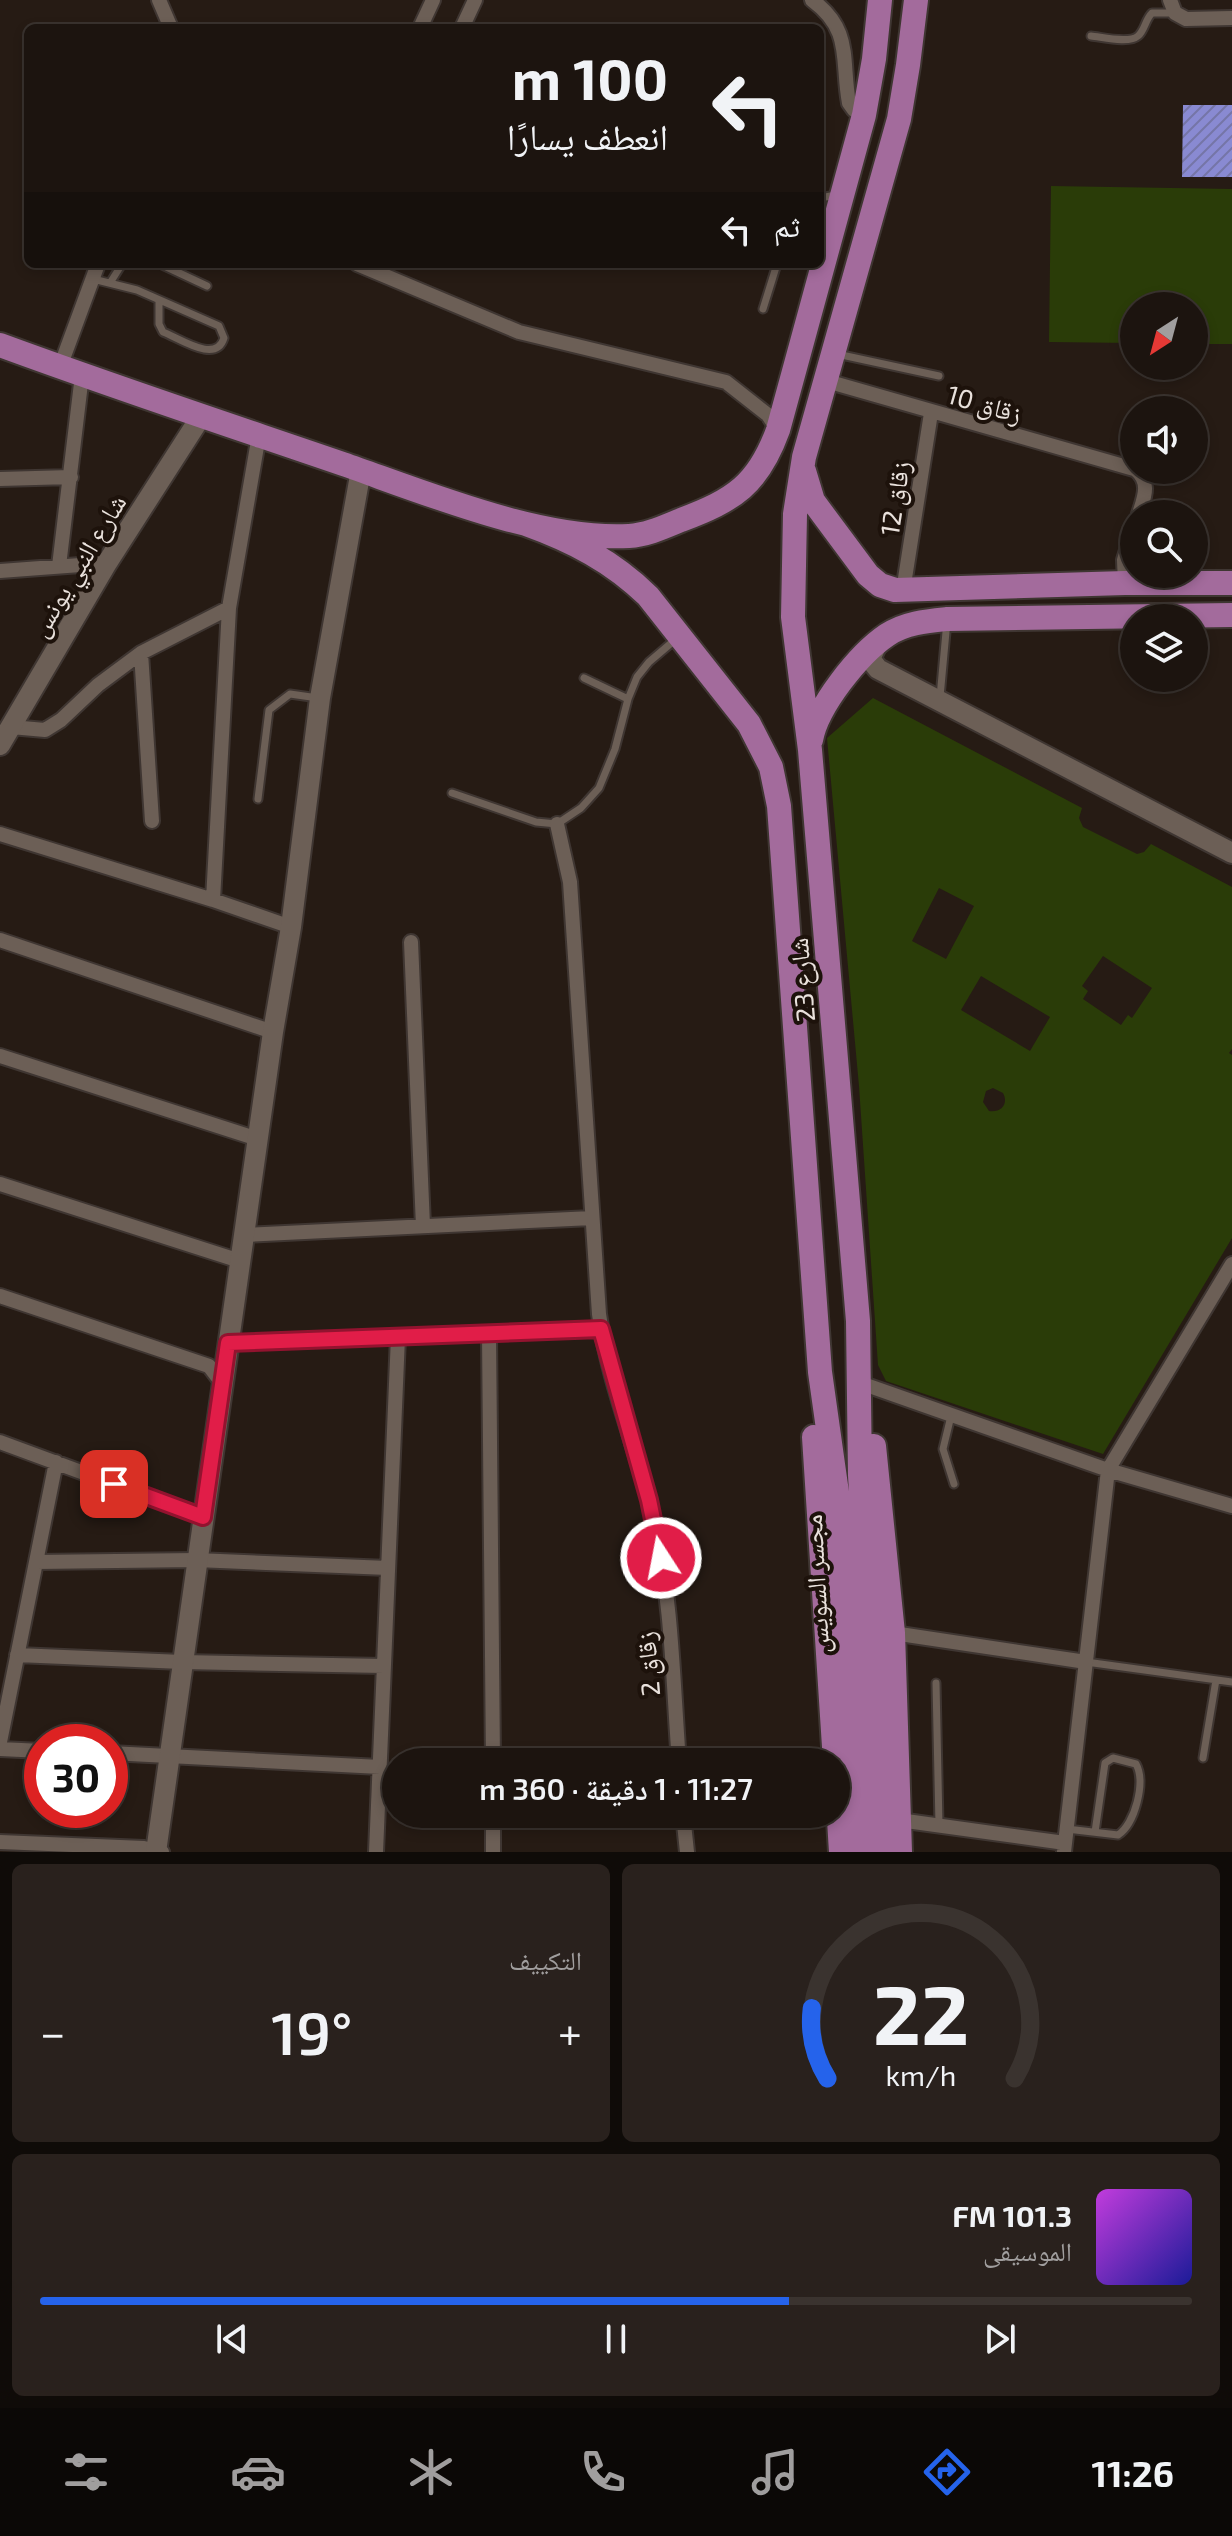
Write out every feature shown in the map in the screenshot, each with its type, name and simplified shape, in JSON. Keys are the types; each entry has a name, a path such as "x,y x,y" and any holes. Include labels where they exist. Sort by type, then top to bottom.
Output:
{"main road":[{"path":"824,227 831,196 864,115 880,0"},
{"name":"شارع 23","path":"858,1321 810,750 795,636 792,594 795,514 804,457 823,380 899,119 916,0"},
{"path":"864,115 899,119"},
{"path":"0,345 526,524 555,530 630,536 707,511 740,492 765,460 778,430 815,268"},
{"path":"804,457 805,481 820,511 874,580 887,588 903,591 1120,583"},
{"name":"شارع 23","path":"526,524 576,544 611,564 648,596 742,714 762,745 771,767 779,806 815,1315"},
{"path":"1208,583 1232,583"},
{"path":"810,750 815,723 822,709 847,676 877,644 904,627 947,619 1232,615"},
{"path":"815,1315 812,1408 834,1748"},
{"name":"مجسر السويس","path":"815,1315 825,1417 851,1511 882,1852"},
{"path":"858,1321 869,1386 893,1633 900,1852"},
{"name":"مجسر السويس","path":"858,1321 851,1511 858,1852"},
{"path":"840,1828 841,1852"}],"street":[{"path":"159,0 169,24"},
{"path":"422,24 433,0"},
{"path":"464,24 475,0"},
{"path":"812,0 829,15 841,35 845,47 849,103 864,115"},
{"path":"1173,7 1186,19 1232,18"},
{"path":"59,566 71,477 71,371 97,268"},
{"path":"367,268 519,332 726,382 768,415 778,430"},
{"name":"زقاق 10","path":"823,380 1120,466"},
{"name":"زقاق 12","path":"903,591 931,413"},
{"name":"شارع النبي يونس","path":"5,736 107,563 202,415"},
{"path":"213,900 229,608 259,435"},
{"path":"156,1852 243,1235 291,927 320,698 361,470"},
{"path":"0,479 71,477"},
{"path":"0,571 107,563"},
{"path":"5,736 45,730 141,653 229,608"},
{"path":"877,644 871,654 874,666 1232,853"},
{"path":"141,653 152,821"},
{"name":"زقاق 2","path":"557,824 570,882 601,1329 649,1500 661,1558 678,1748"},
{"path":"0,834 291,927"},
{"path":"0,940 273,1032"},
{"path":"411,942 423,1226"},
{"path":"0,1056 258,1139"},
{"path":"0,1184 240,1261"},
{"path":"243,1235 592,1218"},
{"path":"899,1820 1065,1841 1108,1470 1232,1264"},
{"path":"0,1296 209,1366 222,1383"},
{"path":"228,1343 601,1329"},
{"path":"489,1334 493,1748"},
{"path":"376,1852 398,1337"},
{"path":"869,1386 1108,1470 1232,1506"},
{"path":"0,1442 203,1517"},
{"path":"0,1742 56,1462"},
{"path":"36,1562 196,1560 388,1568"},
{"path":"893,1633 1086,1662"},
{"path":"17,1655 384,1666"},
{"path":"0,1749 24,1750"},
{"path":"128,1754 380,1767"},
{"path":"493,1828 493,1852"},
{"path":"684,1828 687,1852"},
{"path":"0,1842 144,1848 162,1852"}],"lane":[{"path":"1091,36 1132,40 1140,35 1152,13 1173,7"},
{"path":"110,283 119,268"},
{"path":"169,268 207,286"},
{"path":"763,309 776,268"},
{"path":"93,279 137,290 219,326 224,338 222,346 216,351 205,350 163,332 159,324 159,300"},
{"path":"831,353 939,376"},
{"path":"940,699 947,619"},
{"path":"452,793 536,822 557,824 581,808 599,788 615,749 637,677 649,662 681,635"},
{"path":"584,678 628,699"},
{"path":"258,799 269,710 290,694 320,698"},
{"path":"951,1416 943,1449 954,1484"},
{"path":"1086,1662 1232,1682"},
{"path":"1203,1758 1216,1680"},
{"path":"936,1683 939,1825"},
{"path":"1065,1841 1095,1832 1118,1835 1126,1829 1135,1814 1141,1771 1136,1764 1113,1758 1105,1763 1095,1832"}],"green space":[{"path":"1051,186 1232,189 1232,344 1208,344 1208,292 1120,292 1120,343 1049,342"},
{"path":"873,698 1082,808 1079,818 1083,827 1137,854 1144,852 1151,844 1232,887 1232,1049 1229,1053 1232,1055 1232,1238 1103,1454 886,1381 878,1365 859,1086 827,738","holes":["939,888 974,906 946,959 912,941","1103,956 1152,988 1132,1018 1128,1015 1121,1025 1083,999 1088,991 1082,986","981,976 1050,1017 1030,1051 961,1010","993,1088 1003,1093 1003,1107 989,1111 983,1102 986,1091"]}],"building":[{"path":"1183,105 1232,105 1232,177 1182,177"}],"route":[{"path":"114,1484 203,1517 228,1343 601,1329 649,1500 661,1558"}]}
